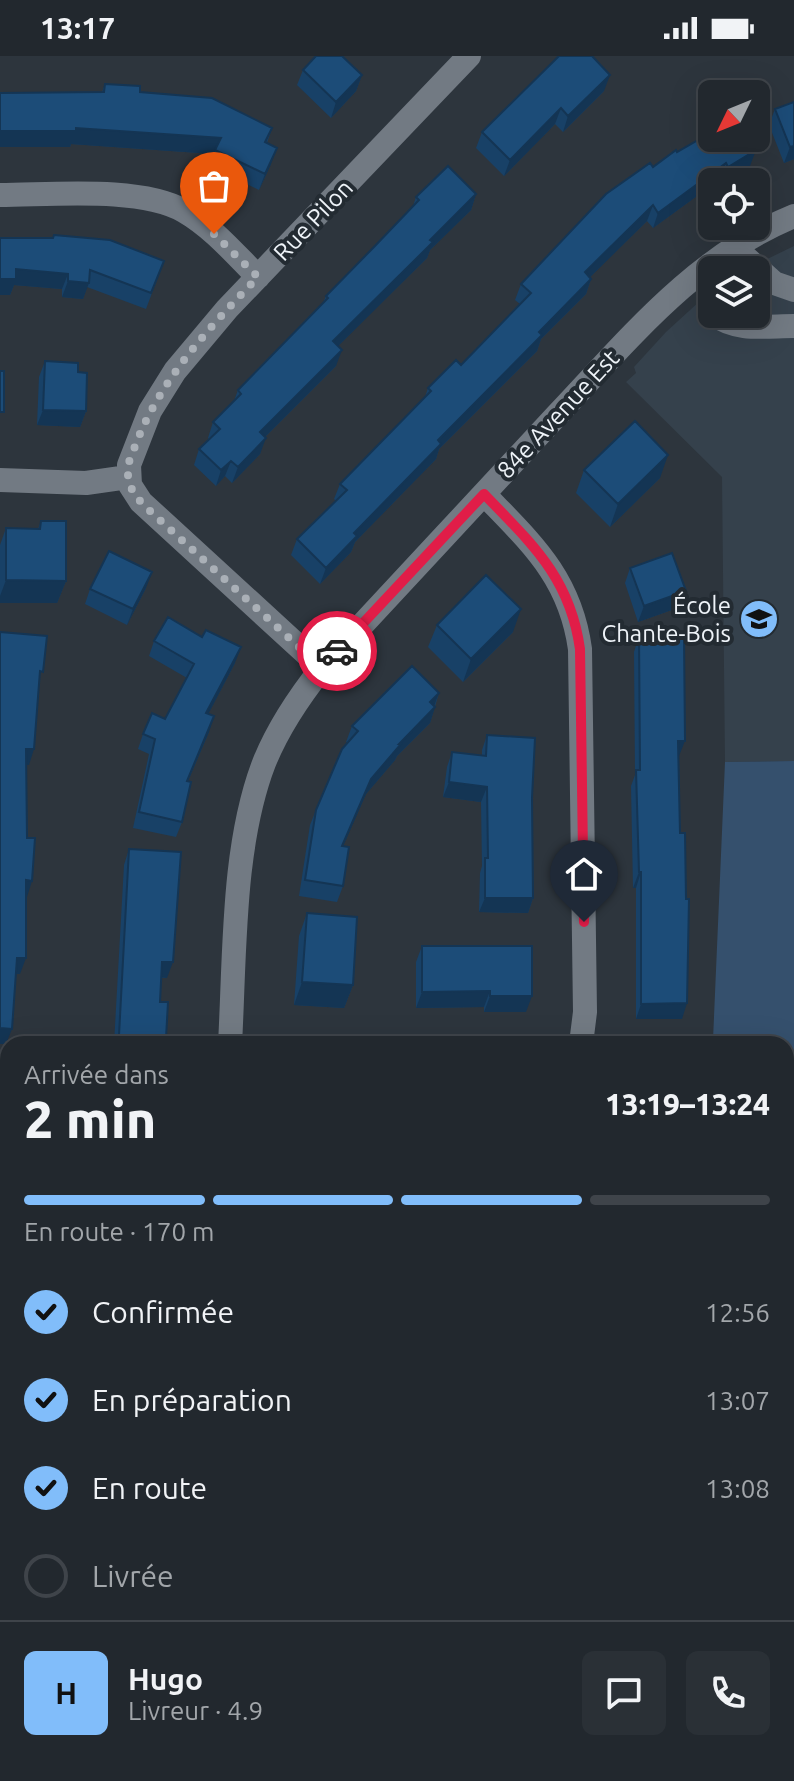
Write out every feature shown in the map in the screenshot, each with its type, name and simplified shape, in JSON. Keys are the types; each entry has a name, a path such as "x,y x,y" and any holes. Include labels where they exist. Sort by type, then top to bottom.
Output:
{"street":[{"name":"Rue Pilon","path":"128,477 140,433 166,384 197,343 469,56"},
{"path":"0,195 136,196 162,201 185,211 205,226 258,277"},
{"name":"84e Avenue Est","path":"230,1036 246,825 264,764 276,736 322,668 683,285 734,247 794,216"},
{"path":"734,247 774,283 794,290"},
{"path":"683,285 698,299"},
{"path":"770,326 794,326"},
{"path":"0,480 86,483 128,477 141,502 322,668"},
{"path":"484,494 527,536 550,566 569,602 578,630 585,1012 582,1036"}],"shaded area":[{"name":"École Chante-Bois","path":"794,246 794,761 725,762 722,477 626,382 636,373 634,367 698,303 698,328 770,328 770,258"},
{"path":"794,761 794,1036 713,1036 725,762"}],"building":[{"path":"316,56 342,56 362,75 336,102 303,70"},
{"path":"559,56 592,56 610,75 568,116 561,108 510,160 482,132"},
{"path":"105,84 140,86 140,92 212,98 272,128 265,142 277,148 265,174 215,150 221,138 76,128 76,131 0,131 0,93 104,92"},
{"path":"794,102 794,146 790,147 775,109"},
{"path":"698,140 698,152 753,152 728,167 726,163 719,168 698,168 698,184 658,213 653,205 585,272 591,279 539,332 542,335 438,440 441,444 354,533 357,536 326,568 297,539 347,490 340,484 431,391 428,388 456,360 461,365 531,293 521,284 606,194 650,163 653,167"},
{"path":"448,166 476,194 430,240 433,242 333,341 342,350 260,432 266,438 238,467 231,461 221,470 199,449 220,429 213,422 241,394 238,390 328,298 326,296 419,200 416,197"},
{"path":"54,235 110,240 164,261 151,293 90,270 89,283 68,281 68,274 16,269 16,279 0,279 0,238 53,238"},
{"path":"45,361 78,363 78,372 87,373 86,411 43,410"},
{"path":"0,371 4,371 4,412 0,412"},
{"path":"635,421 668,455 618,504 584,470"},
{"path":"41,521 66,521 66,581 6,580 6,528 40,529"},
{"path":"109,551 152,572 133,609 90,589"},
{"path":"672,553 686,591 644,606 630,568"},
{"path":"486,575 521,609 471,659 437,625"},
{"path":"168,617 202,637 206,630 241,647 206,713 214,716 187,781 191,782 182,822 139,812 155,739 143,734 152,713 165,719 194,664 154,641"},
{"path":"0,632 47,636 43,672 40,671 34,749 26,749 27,838 35,838 32,881 26,880 26,958 17,958 12,1029 0,1028"},
{"path":"639,636 684,636 685,741 678,741 680,833 685,833 686,899 689,899 687,1003 641,1004 641,872 636,770 640,770"},
{"path":"412,666 439,693 430,702 435,707 371,779 342,846 349,847 343,886 305,880 316,810 342,749 358,731 352,726"},
{"path":"487,735 535,738 533,898 485,898 487,787 449,782 452,752 486,756"},
{"path":"129,849 181,852 173,962 162,962 160,1002 168,1002 166,1036 119,1035"},
{"path":"307,913 357,917 353,985 302,982"},
{"path":"422,946 532,946 532,996 490,996 490,991 422,992"}],"way so far":[{"path":"214,234 258,277 197,343 166,384 150,411 131,457 127,471 130,485 150,511 322,668 337,651"}],"place":[{"name":"École Chante-Bois","path":"759,619"}],"route":[{"path":"337,651 484,494 527,536 557,577 578,630 584,922"}]}
